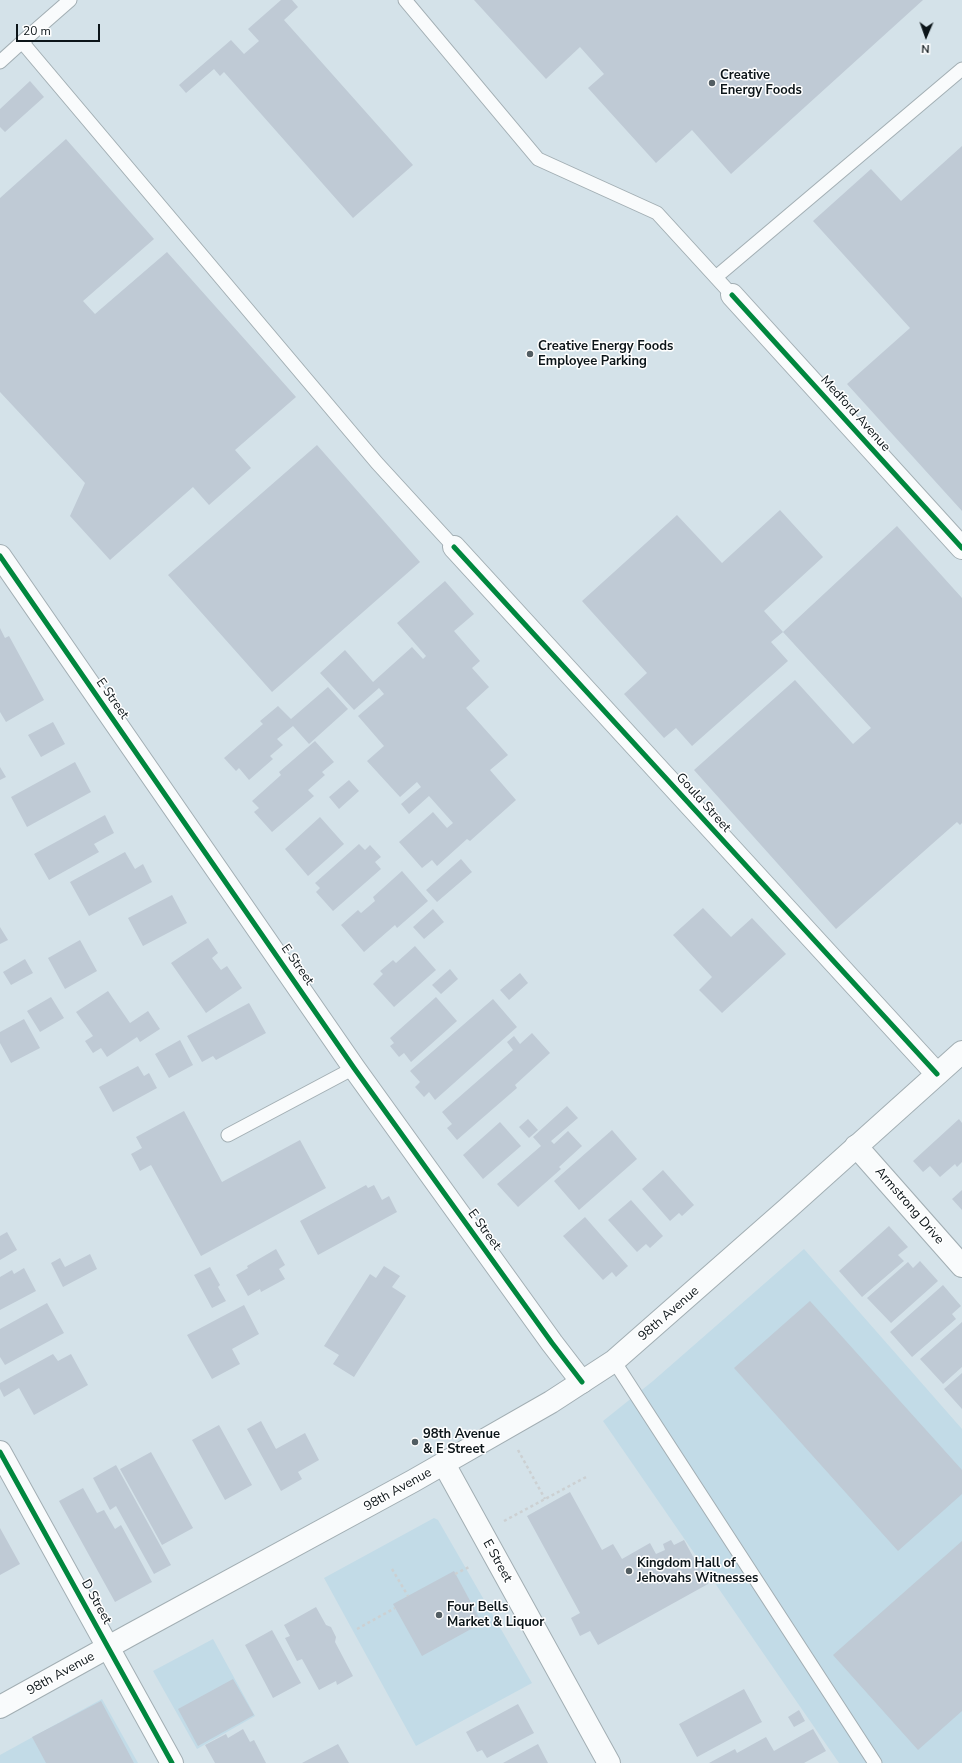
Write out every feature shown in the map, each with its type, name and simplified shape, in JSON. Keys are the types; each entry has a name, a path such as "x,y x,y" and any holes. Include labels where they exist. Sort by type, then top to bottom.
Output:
{"street":[{"name":"Medford Avenue","path":"732,295 962,548"},
{"name":"Gould Street","path":"454,547 937,1074"},
{"name":"E Street","path":"2,562 354,1068 552,1343 582,1382"},
{"name":"98th Avenue","path":"0,1708 108,1647 444,1464 582,1382 614,1361 787,1209 962,1052"},
{"name":"Armstrong Drive","path":"856,1146 962,1266"},
{"name":"D Street","path":"0,1452 172,1763"},
{"name":"E Street","path":"444,1464 609,1763"}],"lane":[{"path":"0,62 70,0"},
{"path":"405,0 538,159 657,213 732,295"},
{"path":"22,42 377,463 454,547"},
{"path":"716,277 962,69"},
{"path":"228,1135 354,1068"},
{"path":"614,1361 875,1763"}],"path":[{"path":"506,1428 545,1499"},
{"path":"482,1533 588,1476"},
{"path":"392,1569 408,1596"},
{"path":"357,1629 395,1608"}],"shaded area":[{"path":"804,1249 962,1429 962,1763 839,1763 603,1421 653,1381"},
{"path":"434,1518 438,1520 532,1683 416,1746 324,1578"},
{"path":"213,1639 255,1716 197,1749 153,1671"},
{"path":"102,1699 138,1763 0,1763 0,1755"}],"building":[{"path":"281,0 292,0 298,7 284,20 413,165 353,218 224,72 220,76 214,69 186,93 179,85 231,40 244,54 259,41 248,29"},
{"name":"Creative Energy Foods","path":"474,0 923,0 731,174 692,130 656,163 588,88 604,74 580,47 546,79"},
{"path":"30,81 44,97 5,132 0,127 0,109"},
{"path":"66,139 154,239 83,301 95,314 167,252 296,397 235,450 251,468 209,505 193,487 110,560 70,516 85,483 0,392 0,198"},
{"path":"962,146 962,511 847,384 910,328 813,221 871,169 901,201"},
{"path":"317,445 420,562 272,692 168,575"},
{"path":"780,510 823,557 764,611 783,632 771,642 788,661 692,746 676,728 664,738 624,694 647,673 582,601 677,515 722,563"},
{"path":"897,526 962,598 962,823 960,825 957,822 836,929 694,770 795,680 853,744 871,728 783,632"},
{"path":"445,581 474,614 454,631 480,661 472,668 489,687 466,708 508,755 490,770 516,800 470,841 467,839 437,866 432,860 422,868 399,842 433,812 447,828 453,823 429,796 409,814 401,804 421,787 417,782 400,797 367,761 384,746 358,716 384,694 379,688 354,710 320,673 345,650 373,682 412,647 423,659 426,656 397,623"},
{"path":"0,628 5,638 9,636 44,700 6,722 0,712"},
{"path":"328,687 348,709 309,744 293,726 277,739 283,745 270,756 273,759 249,780 239,768 236,771 224,758 263,724 260,721 278,706 291,719"},
{"path":"53,722 65,744 41,757 28,735"},
{"path":"315,741 334,762 322,772 325,775 308,790 314,796 272,832 254,812 259,808 252,801 281,775 279,772"},
{"path":"75,762 91,792 27,827 11,797"},
{"path":"0,767 6,777 0,780"},
{"path":"349,780 359,791 339,809 329,797"},
{"path":"105,815 114,833 94,844 99,852 49,880 34,854"},
{"path":"320,817 344,844 308,876 285,849"},
{"path":"359,844 365,850 370,845 381,857 375,862 381,869 333,911 316,892 320,888 315,883"},
{"path":"125,852 135,869 143,864 152,882 89,916 70,882"},
{"path":"461,859 472,872 437,902 426,890"},
{"path":"402,871 428,901 397,928 395,925 364,952 341,925 358,910 361,913 375,901 373,897"},
{"path":"172,895 187,923 143,946 128,918"},
{"path":"703,908 731,937 752,918 786,954 722,1013 699,990 712,977 673,935"},
{"path":"433,909 444,922 424,939 413,927"},
{"path":"0,927 8,940 0,944"},
{"path":"208,938 218,953 212,958 221,970 227,966 242,988 206,1013 171,963"},
{"path":"80,940 97,971 65,989 48,958"},
{"path":"415,946 436,970 394,1007 373,984 383,974 380,971 393,960 396,963"},
{"path":"25,959 33,973 11,985 3,972"},
{"path":"450,969 458,979 441,994 432,985"},
{"path":"520,973 528,983 509,1000 500,990"},
{"path":"108,991 130,1023 148,1011 160,1029 140,1042 137,1037 107,1057 101,1048 93,1053 85,1041 93,1036 76,1012"},
{"path":"51,997 64,1018 40,1032 27,1011"},
{"path":"436,997 457,1021 411,1062 404,1053 399,1057 390,1046 394,1043 390,1038"},
{"path":"493,999 517,1027 435,1100 429,1092 424,1097 415,1087 420,1082 410,1071"},
{"path":"249,1003 266,1033 216,1060 213,1056 202,1062 187,1036"},
{"path":"24,1019 40,1048 11,1063 0,1043 0,1032"},
{"path":"532,1033 550,1053 515,1085 517,1088 457,1140 447,1128 452,1124 442,1112 513,1050 507,1042 514,1036 520,1044"},
{"path":"180,1040 193,1065 169,1078 155,1054"},
{"path":"138,1066 144,1076 149,1073 157,1088 113,1112 99,1087"},
{"path":"567,1106 578,1118 551,1141 554,1144 568,1131 582,1146 559,1167 561,1169 518,1207 497,1184 541,1146 533,1137"},
{"path":"184,1111 222,1182 300,1140 326,1188 201,1256 151,1165 140,1171 131,1154 142,1148 136,1137"},
{"path":"528,1119 538,1130 529,1138 519,1127"},
{"path":"959,1119 962,1123 962,1162 957,1167 955,1164 940,1177 930,1166 923,1172 913,1161"},
{"path":"500,1122 521,1146 483,1179 463,1155"},
{"path":"612,1130 637,1159 579,1210 554,1181"},
{"path":"663,1170 694,1205 682,1216 679,1213 670,1221 642,1189"},
{"path":"366,1185 368,1188 374,1185 382,1200 389,1196 397,1212 318,1255 300,1221"},
{"path":"962,1190 962,1210 952,1199"},
{"path":"631,1200 663,1236 650,1248 646,1244 637,1252 608,1220"},
{"path":"585,1217 628,1266 616,1277 612,1272 603,1280 563,1236"},
{"path":"889,1226 908,1247 898,1255 904,1261 862,1297 839,1271"},
{"path":"7,1232 17,1250 0,1260 0,1236"},
{"path":"276,1249 285,1265 279,1269 285,1279 261,1292 260,1289 248,1296 236,1275 248,1268 247,1266"},
{"path":"90,1254 97,1269 63,1287 51,1263 60,1258 65,1267"},
{"path":"920,1261 938,1281 891,1323 867,1298 908,1262 913,1268"},
{"path":"384,1266 400,1276 392,1287 406,1296 354,1377 333,1364 339,1355 324,1346 370,1274 376,1278"},
{"path":"210,1267 220,1285 218,1287 226,1301 212,1308 194,1275"},
{"path":"24,1268 36,1291 0,1310 0,1277 12,1270 14,1274"},
{"path":"943,1285 961,1306 952,1314 956,1319 912,1357 890,1332"},
{"path":"810,1301 962,1470 962,1494 898,1551 734,1368"},
{"path":"47,1303 64,1333 5,1365 0,1357 0,1329"},
{"path":"244,1305 259,1334 232,1349 240,1364 212,1379 187,1335"},
{"path":"962,1322 962,1367 943,1384 920,1359"},
{"path":"53,1354 58,1361 71,1354 88,1385 34,1415 19,1388 4,1397 0,1389 0,1383"},
{"path":"962,1373 962,1409 944,1389"},
{"path":"261,1421 276,1449 305,1433 319,1460 298,1472 302,1479 281,1491 247,1429"},
{"path":"219,1425 252,1485 225,1500 192,1440"},
{"path":"151,1452 193,1528 162,1545 120,1469"},
{"path":"116,1465 171,1565 154,1574 116,1506 110,1510 93,1478"},
{"path":"83,1488 97,1513 104,1510 115,1529 121,1525 152,1582 115,1602 59,1501"},
{"name":"Kingdom Hall of Jehovahs Witnesses","path":"570,1492 602,1550 613,1544 622,1559 650,1543 656,1554 665,1550 663,1544 671,1540 674,1545 684,1540 708,1584 598,1645 590,1631 580,1636 571,1618 580,1613 527,1516"},
{"path":"0,1528 20,1564 0,1575"},
{"path":"962,1541 962,1711 918,1750 833,1655"},
{"name":"Four Bells Market & Liquor","path":"454,1571 482,1623 422,1656 393,1604"},
{"path":"316,1607 326,1625 331,1627 336,1637 335,1642 353,1676 337,1685 336,1681 319,1690 302,1659 297,1661 285,1638 290,1636 284,1625"},
{"path":"272,1630 301,1683 273,1698 245,1645"},
{"path":"233,1679 254,1715 198,1746 178,1709"},
{"path":"744,1689 762,1722 697,1757 679,1724"},
{"path":"101,1701 134,1763 46,1763 32,1737"},
{"path":"518,1704 534,1733 487,1758 482,1750 477,1752 466,1732"},
{"path":"799,1710 805,1721 794,1727 788,1717"},
{"path":"243,1729 250,1742 254,1740 266,1763 215,1763 205,1745 226,1734 228,1738"},
{"path":"813,1729 826,1751 804,1763 709,1763 735,1749 737,1753 766,1737 774,1751"},
{"path":"338,1744 349,1763 302,1763"},
{"path":"538,1744 548,1763 503,1763"}],"cycle path":[{"path":"732,295 962,548"},
{"path":"454,547 937,1074"},
{"path":"0,556 354,1068 552,1343 582,1382"},
{"path":"0,1452 172,1763"}],"place":[{"name":"Creative Energy Foods","path":"712,83"},
{"name":"Creative Energy Foods Employee Parking","path":"530,354"},
{"name":"98th Avenue & E Street","path":"415,1442"},
{"name":"Kingdom Hall of Jehovahs Witnesses","path":"629,1571"},
{"name":"Four Bells Market & Liquor","path":"439,1615"}]}
